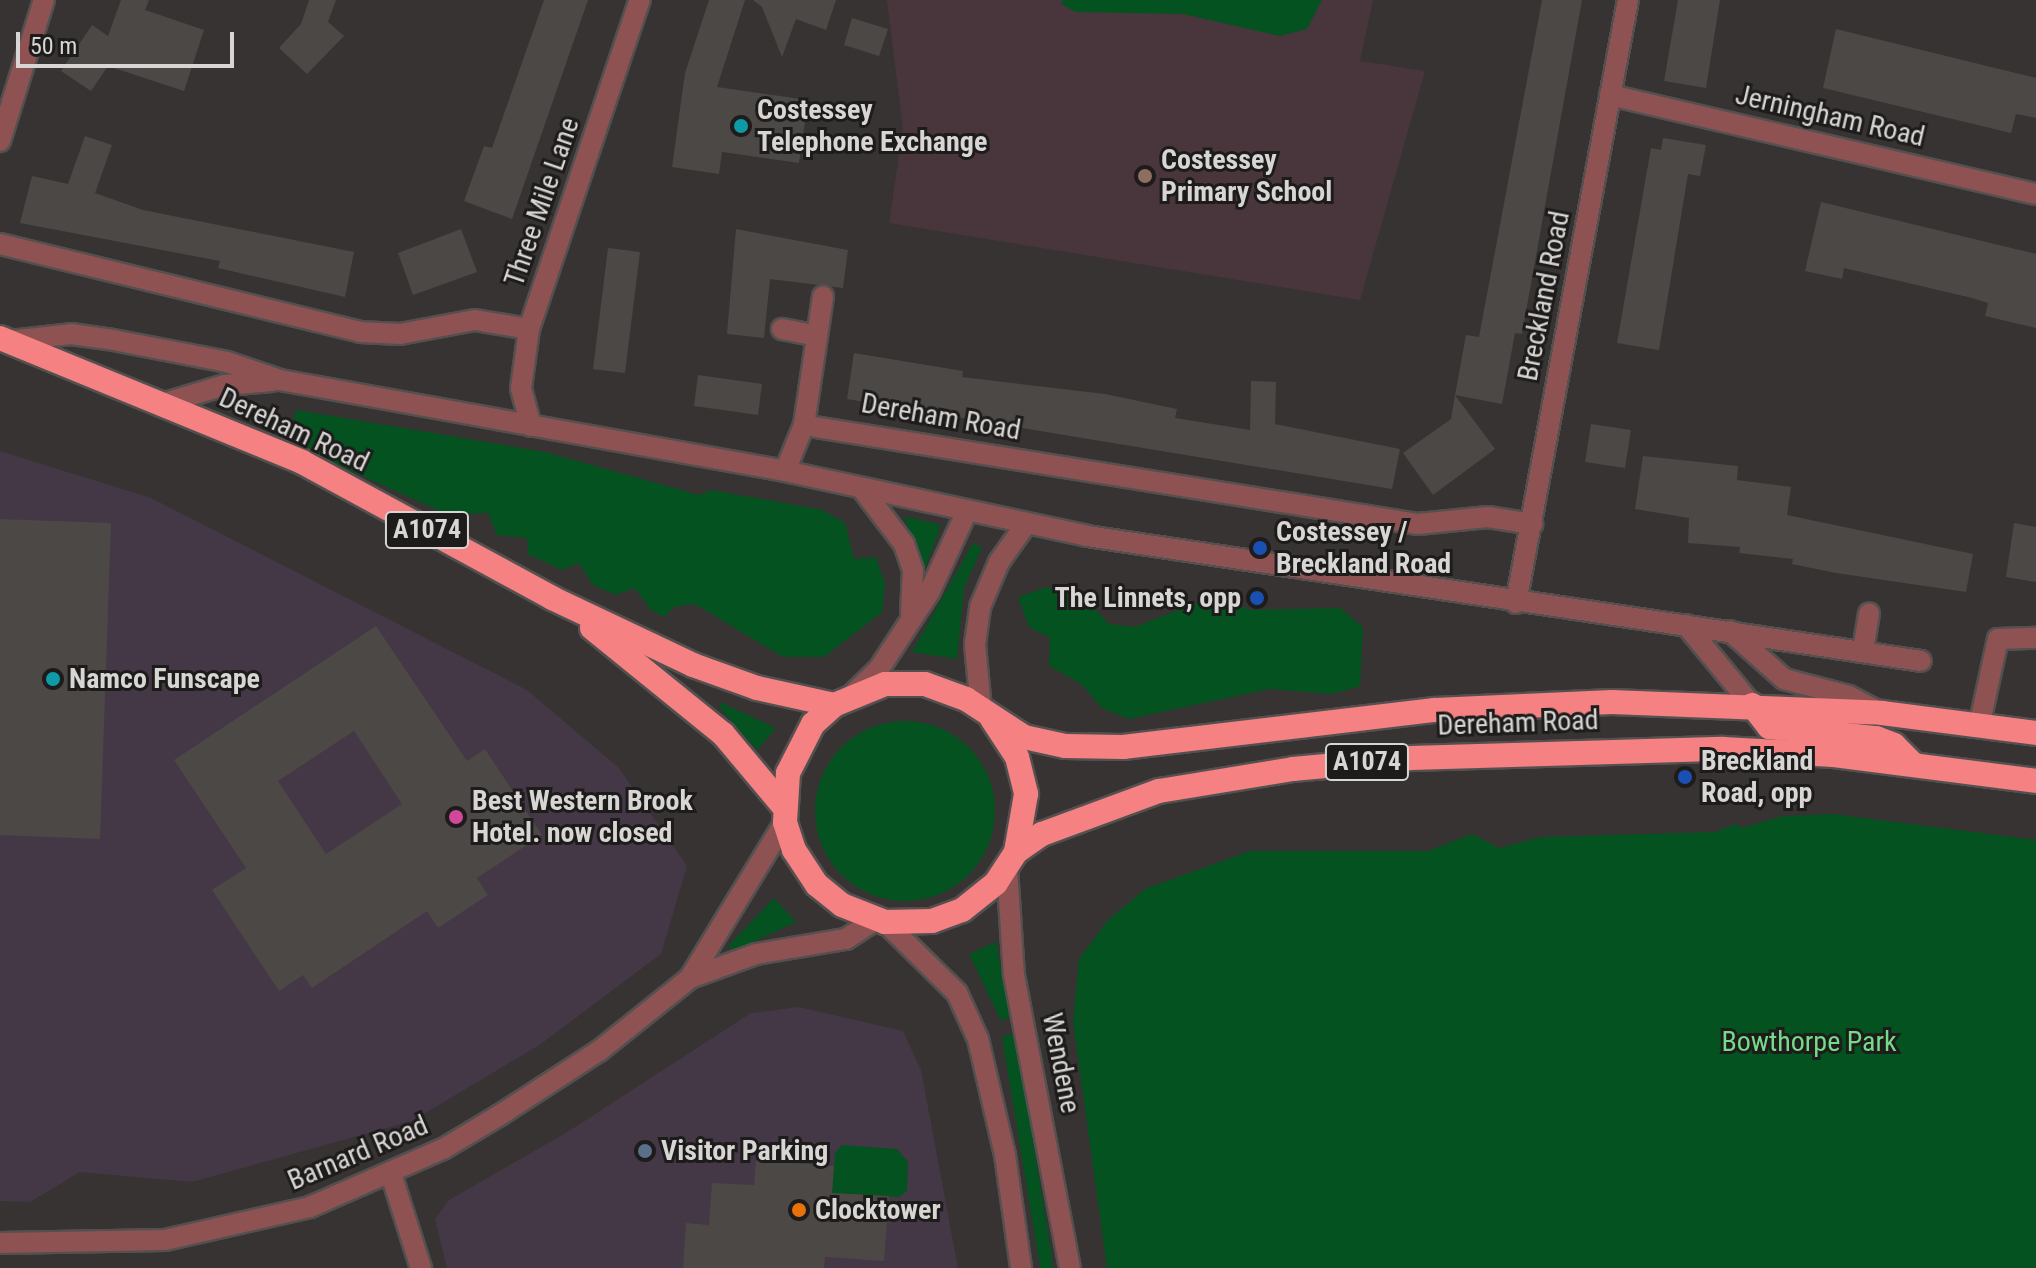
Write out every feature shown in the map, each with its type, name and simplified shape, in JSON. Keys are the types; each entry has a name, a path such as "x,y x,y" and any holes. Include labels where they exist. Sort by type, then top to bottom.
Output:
{"highway":[{"name":"Dereham Road","path":"5,340 165,403 302,462 552,598 693,665 757,688 844,700 885,684 925,684 987,714 1024,737 1065,746 1123,747 1435,710 1612,702 1752,705 1882,713 1980,722 2036,733"},
{"name":"Dereham Road","path":"552,598 689,703 750,763 785,814 794,850 817,885 842,905 880,922 932,921 962,910 1012,860 1055,828 1159,791 1293,769 1608,749 1723,749 1912,763 2036,781"},
{"path":"785,814 788,773 798,746 844,700"},
{"name":"A1074","path":"1752,705 1769,727 1876,738 1894,745 1912,763"},
{"path":"987,714 1017,757 1026,794 1012,860"}],"street":[{"path":"0,141 44,0"},
{"name":"Three Mile Lane","path":"531,426 521,388 529,329 640,0"},
{"name":"Breckland Road","path":"1516,603 1628,0"},
{"name":"Jerningham Road","path":"1610,95 2036,194"},
{"path":"0,244 360,332 400,334 475,320 529,329"},
{"path":"785,471 804,425 814,335 823,296"},
{"path":"782,329 814,335"},
{"path":"5,340 71,334 108,339 227,362 280,380 785,471 1026,524 1516,603 1730,631 1921,661"},
{"path":"165,403 225,385 280,380"},
{"name":"Dereham Road","path":"815,427 1418,524 1488,517 1532,524"},
{"path":"863,490 904,544 913,570 911,620"},
{"path":"844,700 879,669 911,620 944,566 967,511"},
{"path":"987,714 975,644 980,607 999,562 1026,524"},
{"path":"1863,651 1869,613"},
{"path":"1686,625 1752,705"},
{"name":"Dereham Road","path":"1730,631 1784,679 1849,696 1882,713"},
{"path":"1980,722 1998,639 2036,638"},
{"name":"Barnard Road","path":"690,978 785,814"},
{"name":"Wendene","path":"1012,860 1012,961 1070,1268"},
{"path":"880,922 957,993 978,1039 1005,1155 1021,1268"},
{"name":"Barnard Road","path":"0,1243 109,1243 203,1234 310,1207 391,1174 466,1135 599,1051 690,978 756,954 846,939 880,922"},
{"path":"391,1174 421,1268"}],"shaded area":[{"name":"Costessey Primary School","path":"887,0 1373,0 1360,61 1425,71 1360,300 889,223 903,129"},
{"path":"0,451 151,498 527,690 619,768 687,866 661,954 541,1044 412,1121 192,1182 80,1172 30,1202 0,1201"},
{"path":"799,1007 903,1031 921,1070 958,1268 447,1268 435,1219 449,1200 569,1131 751,1013"}],"green space":[{"path":"1063,0 1322,0 1307,29 1280,36 1183,14 1076,12 1061,4"},
{"path":"296,410 545,452 699,495 712,490 822,510 845,523 854,559 876,557 885,584 882,612 824,657 783,657 695,604 674,607 664,617 651,610 635,588 616,595 593,585 579,563 562,570 528,554 527,538 497,535 488,513 449,515 307,451 290,430"},
{"path":"904,516 941,525 925,569 914,543"},
{"path":"973,543 982,548 964,588 957,659 912,652"},
{"path":"1044,588 1076,589 1109,624 1135,627 1214,596 1252,610 1340,608 1363,627 1360,686 1332,694 1269,689 1129,719 1102,708 1081,684 1049,666 1050,638 1029,627 1018,597"},
{"path":"722,703 776,728 757,750 719,707"},
{"path":"905,721 940,728 969,747 988,776 995,811 988,846 969,875 940,894 905,901 870,894 841,875 822,846 815,811 822,776 841,747 870,728"},
{"name":"Bowthorpe Park","path":"1832,814 2036,840 2036,1268 1107,1268 1073,1022 1079,959 1108,920 1145,889 1250,851 1428,851 1472,834 1499,848 1541,837 1715,832 1736,824 1741,828 1784,816"},
{"path":"774,898 796,922 733,951 728,946"},
{"path":"996,942 1010,1017 1001,1021 969,954"},
{"path":"1015,1033 1053,1268 1040,1268 1002,1037"},
{"path":"842,1145 897,1149 908,1162 907,1191 899,1197 832,1193 835,1153"}],"building":[{"path":"121,0 149,0 145,10 204,30 184,91 108,66 91,91 61,71 92,25 108,36"},
{"path":"309,0 336,0 328,22 344,36 307,74 279,48 301,24"},
{"path":"544,0 588,0 512,219 464,201 484,146 492,148"},
{"name":"Costessey Telephone Exchange","path":"709,0 745,0 717,87 808,100 799,163 722,152 719,174 672,167 685,73"},
{"path":"753,0 836,0 826,30 796,19 782,57 762,7"},
{"path":"1542,0 1582,0 1522,334 1515,333 1502,404 1455,395 1466,335 1479,337"},
{"path":"1678,0 1720,0 1706,88 1664,81"},
{"path":"852,18 888,29 879,56 844,45"},
{"path":"1836,29 2036,78 2036,118 2016,114 2011,133 1823,88"},
{"path":"85,136 112,145 95,193 143,210 354,252 345,297 218,268 220,261 20,223 32,176 68,184"},
{"path":"1663,138 1706,145 1700,176 1688,174 1659,350 1617,343 1651,148 1661,150"},
{"path":"1821,202 2036,254 2036,328 1985,316 1988,303 1972,298 1844,268 1842,279 1805,271"},
{"path":"461,229 477,272 413,295 398,253"},
{"path":"736,229 848,250 843,288 770,279 764,338 727,334"},
{"path":"608,248 640,252 625,373 593,369"},
{"path":"854,353 963,371 962,377 1105,394 1177,409 1175,418 1250,430 1251,381 1276,382 1275,424 1400,449 1392,489 847,399"},
{"path":"698,375 762,384 758,415 694,406"},
{"path":"1455,395 1495,449 1433,495 1403,453 1451,419"},
{"path":"1591,424 1631,430 1625,468 1585,462"},
{"path":"1643,456 1738,466 1737,480 1791,487 1787,515 1973,554 1966,592 1836,573 1792,564 1793,559 1739,553 1740,547 1688,543 1689,518 1635,509"},
{"name":"Namco Funscape","path":"0,519 111,523 100,839 0,835"},
{"path":"2014,523 2036,527 2036,582 2006,577"},
{"name":"Best Western Brook Hotel. now closed","path":"376,626 467,761 485,749 542,835 477,878 488,895 438,928 427,911 312,988 303,975 279,991 212,890 246,868 174,760","holes":["354,731 402,804 326,854 278,781"]},
{"name":"Clocktower","path":"756,1160 834,1166 832,1193 889,1196 884,1261 825,1257 824,1268 683,1268 686,1223 709,1225 712,1183 754,1185"}],"place":[{"name":"Costessey Telephone Exchange","path":"741,126"},
{"name":"Costessey Primary School","path":"1145,176"},
{"name":"Costessey / Breckland Road","path":"1260,548"},
{"name":"The Linnets, opp","path":"1257,598"},
{"name":"Namco Funscape","path":"53,679"},
{"name":"Breckland Road, opp","path":"1685,777"},
{"name":"Best Western Brook Hotel. now closed","path":"456,817"},
{"name":"Visitor Parking","path":"645,1151"},
{"name":"Clocktower","path":"799,1210"}]}
